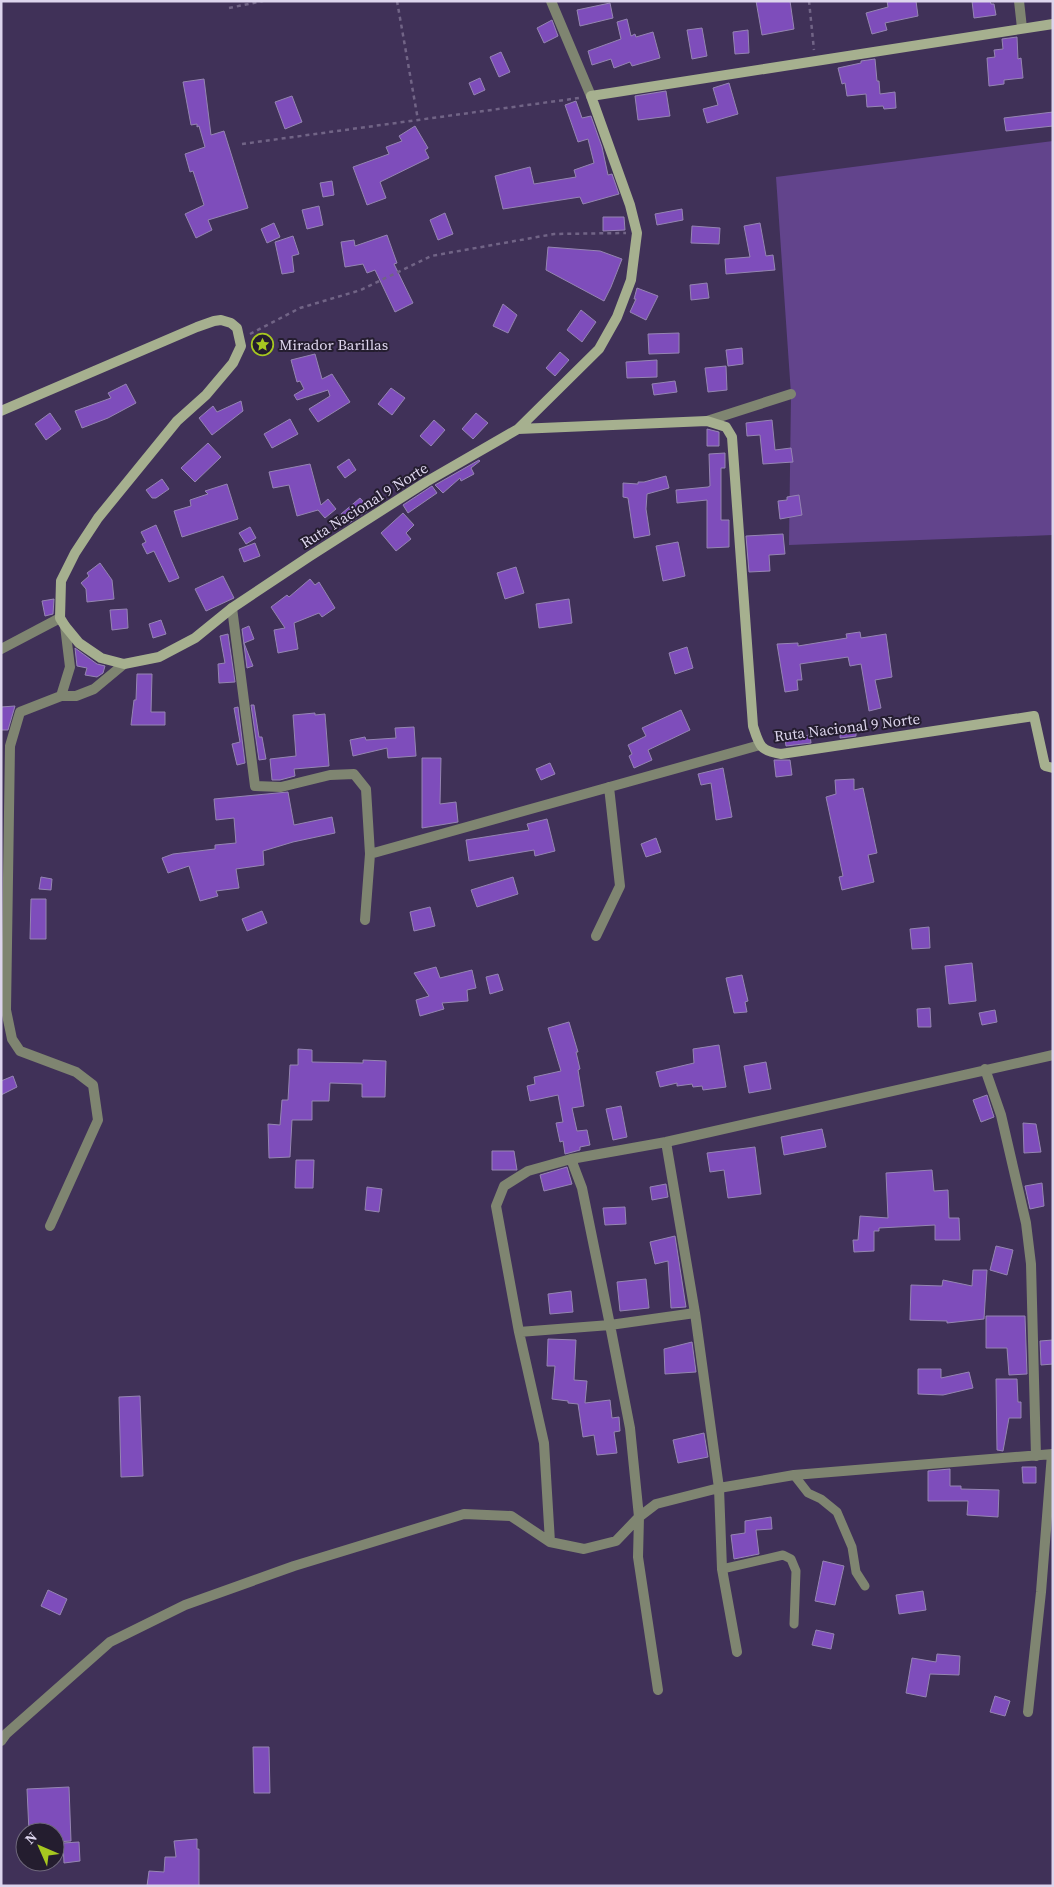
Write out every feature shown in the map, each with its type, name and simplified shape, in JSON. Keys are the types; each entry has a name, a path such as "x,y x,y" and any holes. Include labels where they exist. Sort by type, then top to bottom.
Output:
{"street":[{"path":"518,429 599,349 617,317 631,280 637,233 630,205 591,96 551,1"},
{"path":"1018,1 1022,28"},
{"path":"591,96 1053,24"},
{"path":"1,411 214,321 221,320 231,323 238,328 241,346 233,363 206,395 163,438 98,518 74,553 61,581 63,622 70,667 61,696"},
{"path":"706,421 792,394"},
{"name":"Ruta Nacional 9 Norte","path":"63,622 79,643 101,658 124,664 158,657 195,638 232,608 426,482 518,429 706,421 726,427 732,438 753,726 760,745 768,752 781,754 1034,716 1045,766 1053,768"},
{"path":"232,608 255,786 281,787 330,775 354,774 366,789 370,854 364,920"},
{"path":"1,649 63,622"},
{"path":"50,1226 98,1120 93,1085 76,1072 20,1051 12,1040 6,1010 10,746 20,712 61,696 76,696 94,689 124,664"},
{"path":"370,854 760,745"},
{"path":"596,936 620,886 609,788"},
{"path":"550,1542 544,1444 519,1332 496,1206 504,1186 528,1170 571,1159 666,1142 1053,1055"},
{"path":"985,1069 1001,1115 1026,1223 1031,1264 1036,1456"},
{"path":"666,1142 696,1314 719,1488 722,1569 738,1652"},
{"path":"571,1159 582,1188 630,1428 639,1517 638,1557 658,1690"},
{"path":"519,1332 610,1325 696,1314"},
{"path":"1,1741 6,1734 110,1642 185,1605 294,1566 464,1514 511,1516 550,1542 584,1548 616,1541 639,1517 656,1504 719,1488 794,1474 1052,1454 1041,1592 1028,1712"}],"lane":[{"path":"794,1474 808,1493 821,1499 836,1512 852,1547 856,1572 865,1586"},
{"path":"722,1569 783,1555 791,1559 796,1571 794,1624"}],"path":[{"path":"229,8 263,1"},
{"path":"397,1 418,120"},
{"path":"809,1 815,61"},
{"path":"242,144 591,96"},
{"path":"241,338 300,308 362,290 431,256 554,234 637,233"}],"shaded area":[{"path":"1053,141 1053,535 789,545 791,394 776,177"}],"building":[{"path":"756,1 790,1 794,29 762,35"},
{"path":"887,1 916,1 918,16 885,23 887,30 872,34 866,13 888,7"},
{"path":"972,1 990,1 991,4 994,4 996,15 974,18"},
{"path":"610,3 613,18 580,26 577,10"},
{"path":"627,19 631,36 635,34 636,37 653,32 660,58 632,66 630,62 614,68 611,59 592,65 588,51 621,39 617,22"},
{"path":"552,20 558,36 544,43 537,28"},
{"path":"702,28 707,56 692,59 687,30"},
{"path":"748,30 749,53 735,54 733,32"},
{"path":"1017,37 1018,59 1021,58 1023,78 1004,80 1004,84 989,86 987,58 995,57 994,50 1003,49 1002,39"},
{"path":"501,52 510,72 499,77 490,57"},
{"path":"875,59 880,94 895,92 896,108 884,109 883,106 867,107 866,94 847,96 845,83 842,84 838,68"},
{"path":"480,78 485,90 474,95 469,83"},
{"path":"204,79 211,135 224,131 248,208 208,220 212,230 196,238 185,214 204,205 193,171 190,172 185,154 205,147 199,126 197,127 197,124 191,125 183,82"},
{"path":"729,83 738,114 707,123 703,109 718,105 713,88"},
{"path":"666,91 670,116 638,120 635,96"},
{"path":"292,96 302,122 285,129 275,102"},
{"path":"576,101 582,118 591,116 602,147 608,175 612,174 619,194 583,204 580,197 503,209 495,176 530,167 534,184 576,177 574,170 594,163 588,139 578,142 565,105"},
{"path":"1053,112 1053,126 1006,131 1004,118"},
{"path":"415,126 428,148 425,150 429,158 380,182 386,198 367,205 353,167 389,154 386,147 402,141 399,136"},
{"path":"332,181 334,195 323,197 320,183"},
{"path":"319,206 323,225 307,229 302,210"},
{"path":"682,209 683,220 657,225 655,214"},
{"path":"445,213 453,234 438,240 430,220"},
{"path":"603,217 624,217 625,230 603,231"},
{"path":"274,223 280,237 267,243 261,229"},
{"path":"760,223 766,256 773,255 775,270 726,274 725,259 750,257 744,226"},
{"path":"692,226 720,228 719,244 691,243"},
{"path":"387,235 397,263 394,264 413,303 395,312 375,270 367,273 363,264 345,267 341,242 354,240 355,246"},
{"path":"293,236 299,254 292,256 294,272 282,274 275,242"},
{"path":"548,247 600,251 622,259 604,301 546,270"},
{"path":"707,283 709,298 691,300 690,285"},
{"path":"637,288 658,296 646,320 630,312 636,299 634,299"},
{"path":"503,304 517,315 508,333 493,326"},
{"path":"581,310 596,322 582,342 567,330"},
{"path":"679,333 679,353 649,354 648,334"},
{"path":"742,348 743,364 728,366 726,350"},
{"path":"560,352 569,360 555,376 546,368"},
{"path":"315,354 322,379 332,374 350,402 318,422 309,409 330,396 328,390 297,400 294,395 304,389 300,381 297,382 291,360"},
{"path":"657,360 657,377 627,378 626,362"},
{"path":"726,366 727,390 708,392 705,368"},
{"path":"675,381 677,392 654,395 652,384"},
{"path":"126,384 136,403 108,418 82,428 75,411 111,398 108,393"},
{"path":"391,388 405,398 392,415 378,404"},
{"path":"241,401 243,411 212,435 199,418 213,406 217,412"},
{"path":"50,413 61,429 46,440 35,424"},
{"path":"476,413 488,423 473,439 462,429"},
{"path":"290,419 298,434 272,448 264,434"},
{"path":"434,420 445,430 431,446 420,436"},
{"path":"772,420 775,450 791,448 793,462 763,464 760,435 747,436 746,423"},
{"path":"707,429 719,432 719,446 707,446"},
{"path":"208,443 221,457 195,482 181,468"},
{"path":"725,453 725,468 721,468 721,520 729,520 729,547 707,548 707,500 677,503 676,490 710,486 709,454"},
{"path":"349,459 356,470 345,478 337,467"},
{"path":"479,460 471,468 474,474 461,481 460,478 443,493 435,485"},
{"path":"310,464 321,505 328,499 336,509 325,518 318,510 297,516 289,485 273,488 269,472"},
{"path":"666,476 669,488 647,494 646,509 650,535 634,538 628,498 623,497 623,483 638,484 638,482"},
{"path":"162,479 169,489 156,498 152,498 146,490"},
{"path":"227,484 238,519 182,537 174,511 191,506 190,500 208,494 205,491"},
{"path":"432,486 437,493 408,513 403,505"},
{"path":"799,495 802,515 780,519 778,501 787,500 787,497"},
{"path":"360,498 370,509 349,523 341,514"},
{"path":"403,513 414,525 406,533 411,539 396,551 381,533"},
{"path":"156,525 179,578 169,582 154,551 147,554 142,544 146,542 141,532"},
{"path":"250,527 256,538 246,544 239,533"},
{"path":"783,534 785,554 769,555 770,571 749,572 746,536"},
{"path":"678,542 685,576 663,581 656,546"},
{"path":"255,543 260,556 244,562 239,549"},
{"path":"100,563 112,580 114,599 87,602 86,589 81,583 89,576 87,573"},
{"path":"516,567 524,593 505,599 497,573"},
{"path":"223,576 234,598 206,611 195,589"},
{"path":"310,579 315,585 319,582 335,608 322,617 319,613 294,623 298,649 278,653 274,630 285,628 271,607 287,595 289,597"},
{"path":"54,599 53,614 45,616 42,601"},
{"path":"569,599 572,623 539,628 536,604"},
{"path":"127,609 128,628 112,630 110,610"},
{"path":"161,620 166,634 153,638 149,624"},
{"path":"249,626 254,639 244,643 253,666 247,668 242,629"},
{"path":"860,632 861,638 886,634 892,677 875,680 881,708 869,711 861,664 850,666 848,657 800,664 802,680 797,680 798,690 785,692 777,644 798,643 798,646 847,638 846,634"},
{"path":"228,634 235,682 219,683 218,664 225,663 220,636"},
{"path":"687,647 693,668 675,674 669,653"},
{"path":"75,648 97,664 105,666 103,673 97,677 85,675 87,668 77,666"},
{"path":"137,674 152,674 151,712 165,712 165,725 131,725 134,700 136,700"},
{"path":"251,705 254,705 259,737 262,737 266,759 259,760"},
{"path":"15,706 8,730 1,730 1,707"},
{"path":"238,707 245,763 237,765 232,744 240,742 234,708"},
{"path":"681,710 690,730 648,750 652,760 634,768 629,756 632,754 628,745 646,736 642,728"},
{"path":"315,713 315,715 325,714 329,766 294,769 295,776 272,780 270,759 296,756 293,715"},
{"path":"414,727 416,756 388,758 387,748 353,756 350,740 365,737 366,740 396,738 395,728"},
{"path":"856,732 856,736 840,738 840,734"},
{"path":"810,735 811,743 786,746 785,739"},
{"path":"422,758 441,758 440,804 456,802 458,822 422,828"},
{"path":"774,760 790,760 792,775 776,777"},
{"path":"550,763 555,774 541,780 536,769"},
{"path":"723,768 732,817 716,820 711,783 701,785 698,774"},
{"path":"854,779 854,790 863,788 877,853 868,855 874,882 842,890 839,877 843,876 826,797 836,794 835,780"},
{"path":"288,792 294,825 332,817 335,833 263,851 264,865 236,869 239,888 216,891 218,896 200,901 189,866 168,873 162,858 173,854 215,849 215,845 236,843 234,818 216,820 214,799"},
{"path":"547,819 555,851 535,856 534,850 469,861 466,840 529,830 527,824"},
{"path":"656,838 661,852 646,857 641,844"},
{"path":"41,877 52,879 51,890 39,889"},
{"path":"513,877 518,894 477,907 471,890"},
{"path":"31,899 46,899 46,939 30,939"},
{"path":"430,907 435,926 414,931 410,912"},
{"path":"262,911 267,923 247,931 242,919"},
{"path":"929,927 930,948 912,949 910,929"},
{"path":"972,963 976,1001 949,1004 945,966"},
{"path":"436,967 440,978 472,970 476,988 467,990 468,1001 442,1003 444,1009 420,1016 416,1000 429,996 414,973"},
{"path":"498,974 503,990 490,994 486,977"},
{"path":"742,975 748,1001 745,1002 747,1012 734,1013 726,978"},
{"path":"930,1008 931,1027 918,1027 917,1009"},
{"path":"995,1010 997,1022 982,1025 979,1013"},
{"path":"569,1022 578,1052 576,1052 584,1106 572,1108 577,1131 587,1130 590,1145 580,1147 580,1150 565,1154 563,1141 560,1142 556,1123 563,1122 558,1095 530,1101 527,1086 535,1084 534,1077 561,1071 548,1028"},
{"path":"719,1045 726,1087 703,1090 702,1086 693,1087 692,1084 677,1086 677,1083 660,1087 656,1072 694,1063 693,1049"},
{"path":"298,1049 312,1050 312,1062 363,1063 363,1060 386,1061 385,1097 362,1097 362,1084 330,1083 329,1101 312,1101 312,1120 292,1120 290,1157 269,1158 268,1124 280,1125 282,1100 288,1100 290,1065 298,1065"},
{"path":"766,1062 771,1089 749,1093 744,1066"},
{"path":"13,1076 17,1087 1,1095 1,1081"},
{"path":"987,1095 994,1117 981,1122 973,1100"},
{"path":"621,1106 627,1137 613,1140 606,1109"},
{"path":"1023,1123 1036,1124 1041,1152 1024,1153"},
{"path":"822,1129 826,1147 784,1155 781,1137"},
{"path":"755,1147 761,1194 728,1198 724,1170 710,1172 707,1153"},
{"path":"492,1151 514,1151 517,1170 492,1170"},
{"path":"296,1160 314,1160 313,1188 295,1188"},
{"path":"567,1167 572,1184 544,1191 540,1175"},
{"path":"932,1170 934,1191 948,1190 949,1218 959,1218 960,1240 935,1240 935,1225 879,1228 879,1231 874,1231 874,1251 854,1252 853,1240 858,1240 860,1216 888,1218 886,1173"},
{"path":"1042,1183 1044,1206 1030,1209 1025,1186"},
{"path":"666,1184 668,1197 652,1200 650,1187"},
{"path":"367,1187 382,1189 379,1212 365,1210"},
{"path":"625,1207 626,1224 605,1225 603,1208"},
{"path":"675,1236 686,1307 671,1308 668,1261 655,1264 650,1242"},
{"path":"996,1246 1013,1250 1007,1275 990,1270"},
{"path":"973,1270 987,1270 984,1319 947,1323 947,1321 910,1320 911,1285 942,1286 943,1280 972,1286"},
{"path":"646,1279 649,1308 620,1311 617,1282"},
{"path":"571,1291 573,1312 550,1314 548,1294"},
{"path":"986,1316 1025,1316 1027,1374 1009,1375 1007,1348 986,1348"},
{"path":"548,1339 576,1340 574,1380 587,1381 585,1403 610,1400 612,1418 619,1417 620,1431 614,1432 617,1453 597,1455 594,1435 583,1437 578,1404 552,1399 555,1366 547,1366"},
{"path":"1053,1340 1053,1364 1041,1365 1040,1341"},
{"path":"692,1342 696,1372 665,1374 664,1349"},
{"path":"918,1369 941,1369 941,1378 969,1372 973,1388 943,1395 918,1394"},
{"path":"996,1379 1017,1379 1018,1402 1021,1402 1021,1418 1009,1418 1003,1451 997,1450"},
{"path":"140,1396 143,1476 121,1477 119,1397"},
{"path":"704,1433 708,1457 678,1463 673,1440"},
{"path":"1022,1467 1036,1467 1036,1483 1023,1483"},
{"path":"950,1469 950,1486 961,1486 961,1489 999,1490 998,1517 967,1515 968,1501 928,1501 928,1471"},
{"path":"771,1517 772,1529 756,1530 759,1554 734,1559 731,1535 745,1533 745,1521"},
{"path":"823,1561 844,1566 835,1605 815,1601"},
{"path":"48,1590 67,1599 60,1615 41,1606"},
{"path":"923,1591 926,1610 899,1614 896,1595"},
{"path":"816,1630 834,1634 831,1649 812,1645"},
{"path":"937,1654 960,1656 959,1675 930,1674 926,1697 906,1693 912,1658 936,1662"},
{"path":"995,1696 1010,1701 1005,1716 990,1712"},
{"path":"253,1747 269,1747 270,1793 254,1793"},
{"path":"69,1787 71,1841 65,1841 65,1822 29,1822 27,1789"},
{"path":"197,1839 197,1849 199,1849 199,1886 147,1886 149,1871 164,1872 165,1857 176,1857 174,1841"},
{"path":"79,1842 80,1861 65,1863 65,1843"}],"place":[{"name":"Mirador Barillas","path":"263,344"}]}
